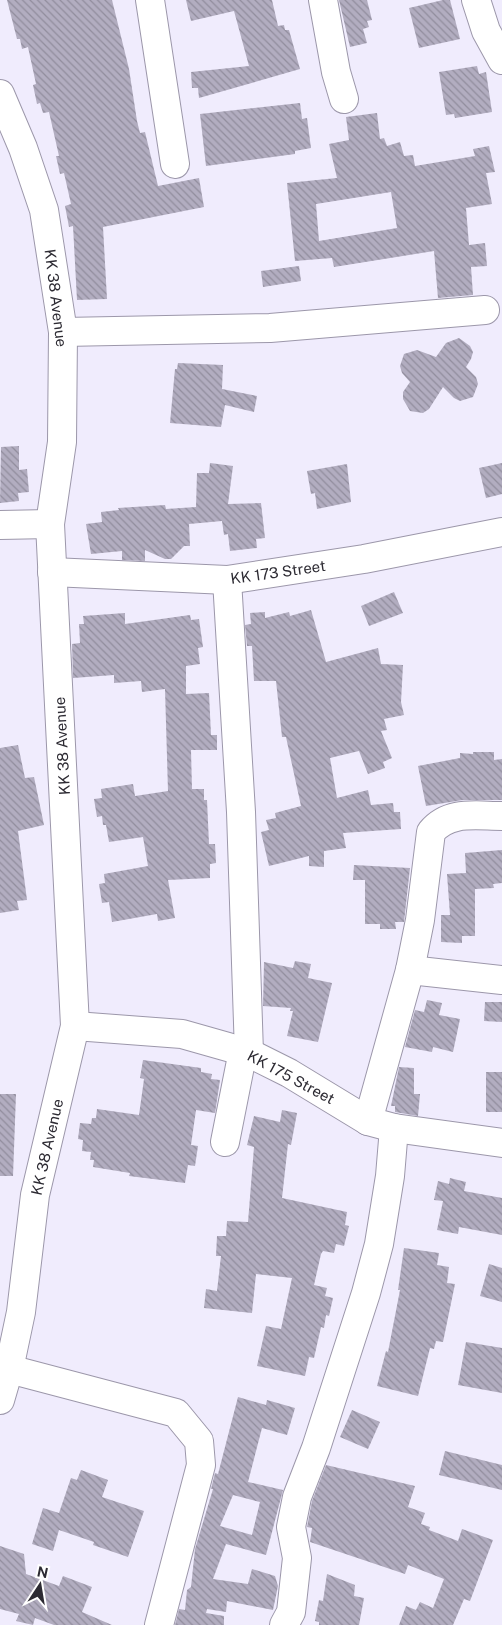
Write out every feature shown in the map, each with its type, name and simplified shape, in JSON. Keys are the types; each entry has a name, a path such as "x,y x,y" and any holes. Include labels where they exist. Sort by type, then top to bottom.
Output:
{"street":[{"path":"150,0 175,164"},
{"path":"323,0 336,72 344,99"},
{"path":"476,0 486,31 502,60"},
{"name":"KK 38 Avenue","path":"0,94 23,148 44,210 63,332 62,442 50,524 75,1026 35,1195 20,1312 9,1369 0,1400"},
{"path":"63,332 270,328 485,310"},
{"path":"0,525 50,524"},
{"name":"KK 173 Street","path":"52,572 227,580 364,559 502,532"},
{"path":"225,1142 246,1052 241,812 227,580"},
{"path":"284,1625 291,1612 297,1558 291,1527 297,1497 316,1448 377,1252 390,1176 381,1124 420,920 431,832 440,822 451,816 502,816"},
{"path":"410,970 502,980"},
{"name":"KK 175 Street","path":"75,1026 182,1034 246,1052 289,1073 381,1124 502,1143"},
{"path":"9,1369 176,1412 199,1441 201,1465 159,1625"}],"building":[{"path":"7,0 112,0 129,69 137,121 140,133 145,132 158,186 199,178 204,207 103,227 107,299 77,300 73,226 69,227 65,206 71,204 64,173 60,174 56,156 59,156 49,112 43,113 40,103 37,104 33,85 36,84 28,47 22,49 20,39 17,39"},
{"path":"186,0 272,0 278,26 284,25 285,30 289,30 300,69 199,98 198,88 192,88 191,72 249,66 234,11 191,21"},
{"path":"339,0 367,0 372,20 367,21 369,27 363,29 367,43 350,47"},
{"path":"450,0 460,39 419,48 409,8"},
{"path":"477,66 479,74 486,72 492,112 455,118 454,114 446,115 439,72"},
{"path":"300,103 302,119 307,118 311,148 295,151 295,154 206,166 200,114"},
{"path":"377,113 380,139 384,138 387,146 400,142 404,156 413,155 415,166 475,156 473,149 489,146 495,172 486,173 492,204 466,208 469,245 485,243 487,266 471,267 473,295 438,298 434,251 334,267 332,258 295,261 287,183 337,178 329,144 349,140 346,117","holes":["391,192 397,228 319,241 316,204"]},
{"path":"299,266 301,281 263,287 261,271"},
{"path":"459,338 470,346 473,352 466,367 476,377 478,384 473,397 460,401 443,387 429,409 423,413 410,411 403,399 403,392 410,382 402,373 400,366 404,354 417,350 436,357 446,343"},
{"path":"178,363 223,365 222,389 257,396 254,412 225,405 221,427 170,423 175,369 177,369"},
{"path":"19,446 19,470 27,469 29,492 18,493 19,501 0,503 1,447"},
{"path":"210,463 233,466 228,504 261,503 265,538 256,539 257,548 230,551 228,534 224,535 222,521 189,524 190,546 184,546 171,559 165,559 145,550 145,561 122,560 122,551 91,554 86,524 102,522 101,512 119,510 118,508 165,505 166,509 196,507 197,473 209,473"},
{"path":"502,463 502,494 486,498 479,468"},
{"path":"347,464 351,502 317,509 315,493 311,494 307,471"},
{"path":"394,592 403,613 369,626 361,606"},
{"path":"311,610 326,662 378,648 381,664 403,665 401,702 404,715 384,719 387,730 381,731 392,758 383,762 385,768 368,774 359,751 330,758 337,798 368,790 371,805 393,803 394,812 400,812 401,829 343,833 346,848 324,851 324,867 309,866 309,856 269,866 261,832 269,830 266,820 276,818 275,813 301,806 286,737 282,737 276,681 254,681 252,646 247,646 245,625 251,624 250,613 265,612 265,618 289,612 290,616"},
{"path":"125,613 125,624 190,615 191,620 199,619 203,647 198,648 200,664 186,666 186,694 209,693 211,735 217,735 217,750 191,750 192,789 204,789 204,800 207,800 209,844 215,844 216,863 210,864 210,878 168,880 175,918 158,921 157,914 112,922 109,902 102,903 99,884 105,883 104,874 148,866 143,837 109,842 106,825 103,825 102,816 97,817 94,799 102,798 101,789 133,784 135,796 168,791 165,689 142,692 141,681 114,683 114,675 73,678 72,644 80,643 79,624 84,624 83,616"},
{"path":"18,745 25,778 34,777 44,825 18,831 27,900 17,901 19,910 0,913 0,748"},
{"path":"473,752 494,752 494,760 502,759 502,800 463,800 426,806 418,766 460,758 460,753 473,754"},
{"path":"502,850 502,883 493,884 494,888 475,889 475,936 462,936 462,943 441,942 441,915 450,915 447,874 466,873 465,853"},
{"path":"354,865 410,868 404,922 395,922 396,929 380,929 380,924 365,924 365,880 353,880"},
{"path":"295,961 311,964 308,978 332,983 318,1042 287,1036 293,1011 290,1011 291,1008 263,1006 264,962 293,968"},
{"path":"427,1000 442,1003 439,1015 460,1019 453,1052 433,1047 432,1052 405,1047 415,1010 424,1012"},
{"path":"485,1002 502,1002 502,1022 484,1021"},
{"path":"143,1060 201,1068 201,1072 212,1074 211,1079 220,1080 215,1113 196,1110 191,1145 198,1146 195,1166 188,1165 185,1183 129,1176 130,1173 93,1167 94,1160 90,1160 91,1152 82,1151 83,1140 78,1139 80,1123 91,1124 92,1118 96,1118 97,1109 139,1115 144,1079 140,1078"},
{"path":"399,1067 414,1068 414,1094 420,1094 418,1116 395,1112 395,1106 391,1106"},
{"path":"486,1072 502,1072 502,1112 486,1112"},
{"path":"0,1094 16,1094 13,1176 0,1176"},
{"path":"282,1110 297,1113 291,1145 288,1144 282,1198 347,1212 345,1225 349,1226 344,1246 336,1244 334,1253 323,1251 321,1254 314,1285 327,1288 325,1296 333,1298 329,1316 326,1315 324,1328 321,1327 314,1358 309,1357 305,1376 257,1366 266,1326 281,1329 292,1278 256,1274 252,1313 204,1308 206,1289 217,1291 221,1256 216,1256 217,1236 226,1236 227,1221 248,1222 254,1147 247,1145 254,1116 280,1122"},
{"path":"450,1178 466,1182 464,1191 502,1198 502,1235 459,1227 458,1234 437,1230 443,1201 434,1200 438,1181 449,1184"},
{"path":"404,1248 439,1253 437,1265 449,1267 447,1283 455,1284 443,1342 436,1341 434,1349 430,1348 418,1396 377,1386 386,1351 388,1352 400,1290 398,1290"},
{"path":"489,1264 502,1268 502,1302 480,1296"},
{"path":"466,1342 502,1348 502,1393 458,1385"},
{"path":"238,1397 266,1405 267,1400 295,1408 287,1435 262,1428 248,1482 283,1490 266,1555 226,1544 213,1579 248,1584 252,1569 275,1576 278,1586 273,1610 227,1601 226,1612 207,1609 206,1613 224,1616 224,1625 175,1625 179,1609 185,1610 187,1590 191,1587 195,1549 213,1489 211,1489 215,1473 218,1474","holes":["233,1495 260,1502 252,1535 220,1526"]},
{"path":"352,1410 380,1422 368,1449 340,1437"},
{"path":"445,1451 502,1465 502,1490 439,1475"},
{"path":"326,1465 415,1486 408,1507 425,1513 421,1524 430,1527 429,1530 458,1541 462,1529 493,1540 470,1601 464,1599 453,1625 399,1625 406,1606 416,1610 420,1602 433,1608 444,1579 408,1565 405,1574 310,1542 312,1528 307,1527 312,1501"},
{"path":"81,1470 108,1480 102,1497 144,1511 128,1557 93,1545 94,1542 59,1530 53,1551 32,1544 43,1508 59,1513 71,1478 77,1480"},
{"path":"0,1546 24,1554 26,1574 59,1586 63,1576 92,1587 82,1612 112,1625 54,1625 35,1618 33,1625 16,1621 19,1614 0,1609"},
{"path":"327,1574 355,1585 354,1596 364,1598 359,1625 319,1625 319,1622 315,1621 319,1600 323,1601"}]}
